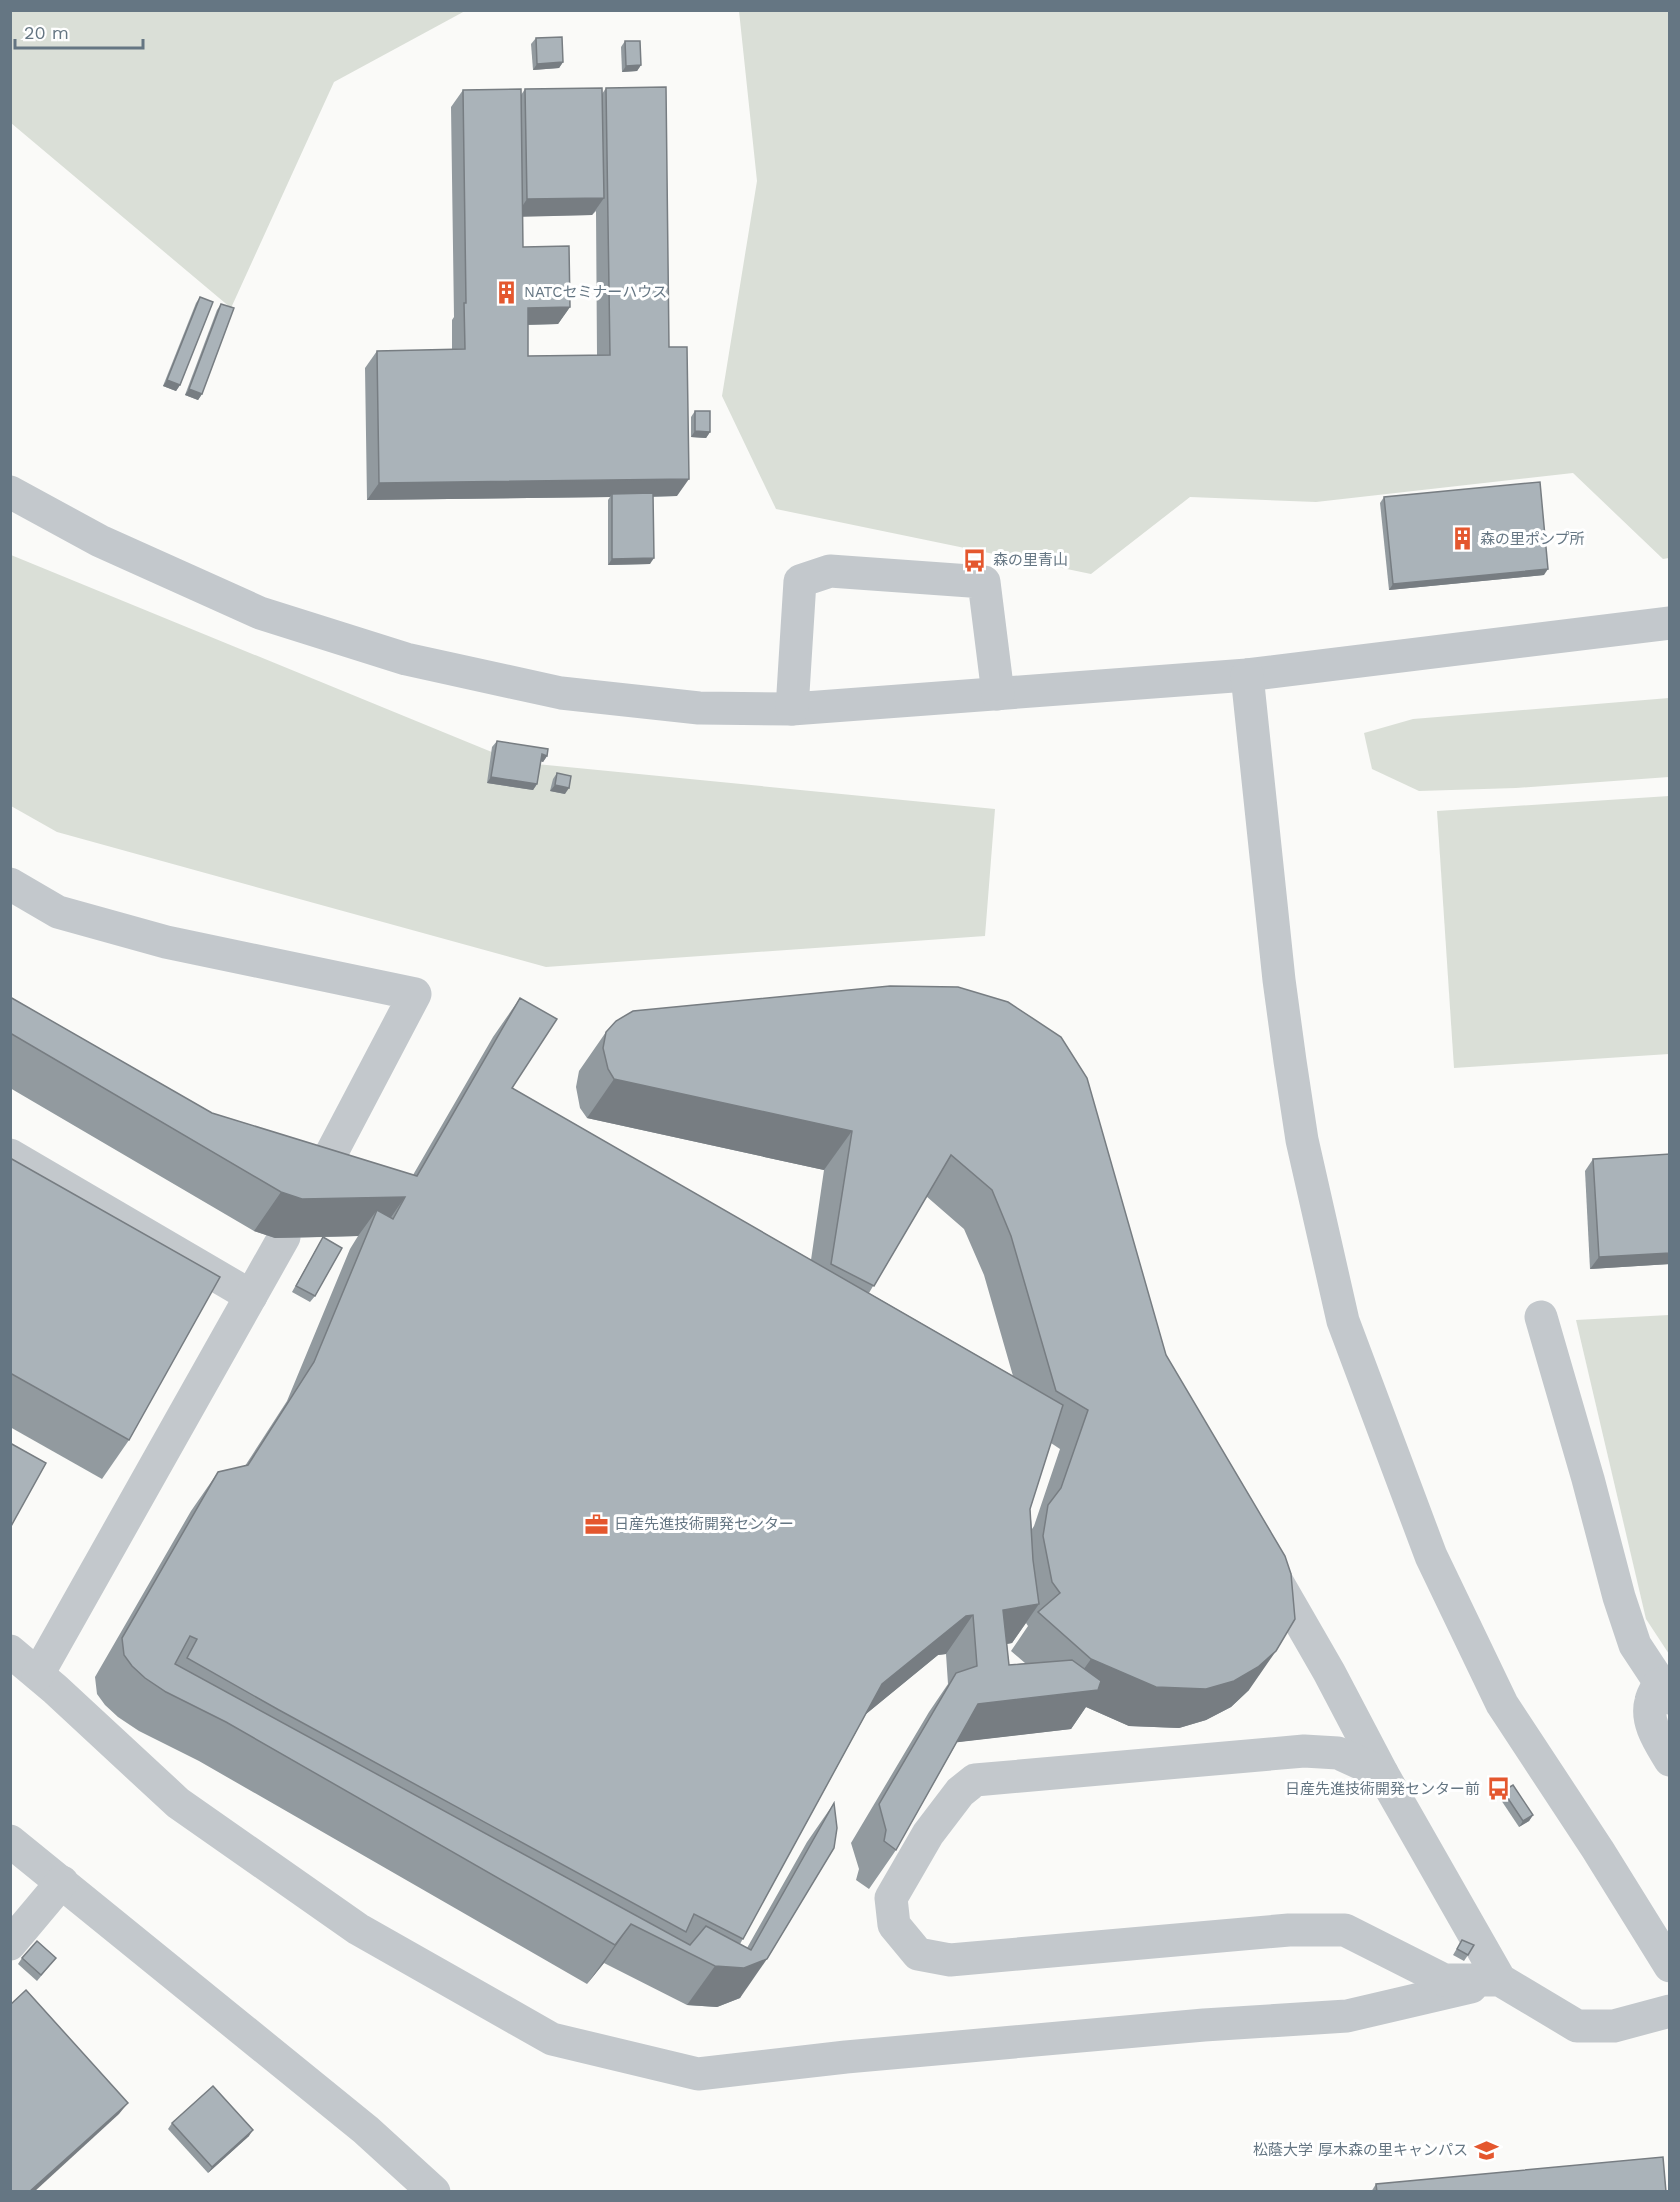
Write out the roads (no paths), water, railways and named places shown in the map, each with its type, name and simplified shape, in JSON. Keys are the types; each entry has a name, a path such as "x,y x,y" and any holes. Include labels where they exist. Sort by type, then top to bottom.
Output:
{"street":[{"path":"10,492 100,541 260,613 406,659 561,693 699,708 792,709 1247,675 1670,623"},
{"path":"792,709 800,581 830,571 984,582 998,694"},
{"path":"1247,675 1279,980 1290,1060 1302,1140 1343,1321 1431,1556 1502,1704 1598,1850 1670,1966"},
{"path":"10,884 58,912 166,942 415,994 311,1191"},
{"path":"10,1155 251,1296"},
{"path":"38,1674 284,1237"},
{"path":"1541,1317 1588,1479 1619,1597 1635,1645 1664,1691 1650,1702 1651,1721 1670,1760"},
{"path":"1257,1548 1335,1682 1382,1773 1500,1980 1577,2026 1614,2026 1663,2014 1670,2010"},
{"path":"10,1651 178,1803 358,1929 552,2039 698,2074 846,2057 1168,2028 1347,2016 1500,1980"},
{"path":"1382,1773 1338,1753 1304,1751 975,1780 960,1792 928,1834 891,1898 894,1925 918,1954 950,1960 1289,1930 1346,1930 1444,1980 1500,1980"},
{"path":"10,1841 366,2130 434,2192"},
{"path":"10,1944 62,1882"}],"place":[{"name":"NATCセミナーハウス","path":"506,292"},
{"name":"森の里ポンプ所","path":"1462,539"},
{"name":"森の里青山","path":"975,560"},
{"name":"日産先進技術開発センター","path":"596,1524"},
{"name":"日産先進技術開発センター前","path":"1498,1789"},
{"name":"松蔭大学 厚木森の里キャンパス","path":"1486,2150"}]}
